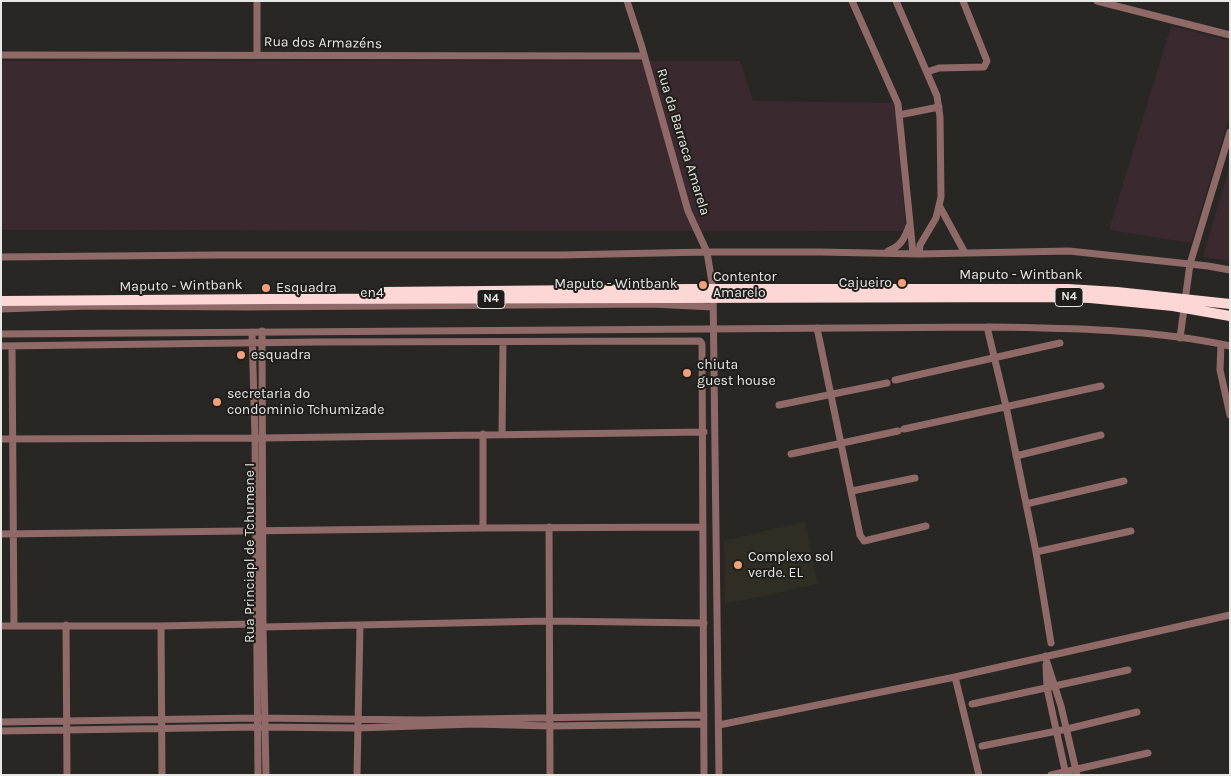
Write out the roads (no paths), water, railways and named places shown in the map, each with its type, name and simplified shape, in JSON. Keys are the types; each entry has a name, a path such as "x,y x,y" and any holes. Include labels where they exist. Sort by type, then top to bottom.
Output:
{"highway":[{"name":"Maputo - Wintbank","path":"1,301 713,298 1068,289 1108,291 1185,304 1230,316"},
{"name":"Maputo - Wintbank","path":"1,294 713,298"},
{"name":"Maputo - Wintbank","path":"1185,304 1230,304"}],"street":[{"path":"257,1 257,55"},
{"name":"Rua da Barraca Amarela","path":"627,1 688,210 706,252 713,298 719,775"},
{"path":"852,1 895,96 899,115 909,226 916,254"},
{"path":"896,1 927,72 939,107 942,161 940,207 916,254"},
{"path":"927,72 940,68 984,67 986,64 987,61 962,1"},
{"path":"1097,1 1230,35"},
{"name":"Rua dos Armazéns","path":"1,56 644,56"},
{"path":"899,115 939,107"},
{"path":"1180,338 1190,264 1230,132"},
{"path":"940,207 964,252"},
{"path":"883,253 896,248 909,226"},
{"path":"1,257 706,252 916,254 1069,251 1230,270"},
{"name":"en4","path":"1,308 652,304 713,298"},
{"path":"987,327 1006,406 1036,552 1051,643"},
{"path":"1,334 1040,327 1111,331 1180,338 1230,346"},
{"path":"817,328 860,535 864,541 926,526"},
{"name":"Rua Princiapl de Tchumene I","path":"252,332 264,531 260,626"},
{"name":"Rua Princiapl de Tchumene I","path":"258,775 261,718 256,531 262,332"},
{"path":"1,346 261,342 700,341 702,344 704,432 704,775"},
{"path":"502,434 503,342"},
{"path":"895,380 1060,343"},
{"path":"1222,344 1220,370 1230,415"},
{"path":"12,346 14,626"},
{"path":"779,405 887,382"},
{"path":"791,454 1101,386"},
{"path":"1,439 258,438 704,432"},
{"path":"483,434 483,528"},
{"path":"1016,456 1101,435"},
{"path":"852,491 915,478"},
{"path":"1026,504 1124,482"},
{"path":"1,534 548,527 703,527"},
{"path":"548,527 550,775"},
{"path":"1036,552 1131,531"},
{"path":"719,725 955,677 1230,615"},
{"path":"1,626 360,626 548,621 704,623"},
{"path":"66,625 67,775"},
{"path":"161,626 162,775"},
{"path":"357,775 360,626"},
{"path":"1045,656 1056,687 1076,772"},
{"path":"1045,656 1047,688 1065,773"},
{"path":"972,704 1128,670"},
{"path":"955,677 979,775"},
{"path":"982,746 1137,712"},
{"path":"1,722 261,718 421,720 704,715"},
{"path":"1,731 261,727 358,728 474,724 550,726 704,724"},
{"name":"Rua Princiapl de Tchumene I","path":"261,727 266,775"},
{"path":"1051,775 1076,772 1148,753"}],"place":[{"name":"Cajueiro","path":"902,283"},
{"name":"Contentor Amarelo","path":"703,285"},
{"name":"Esquadra","path":"266,288"},
{"name":"esquadra","path":"241,355"},
{"name":"chiuta guest house","path":"687,373"},
{"name":"secretaria do condominio Tchumizade","path":"217,402"},
{"name":"Complexo sol verde. EL","path":"738,565"}]}
